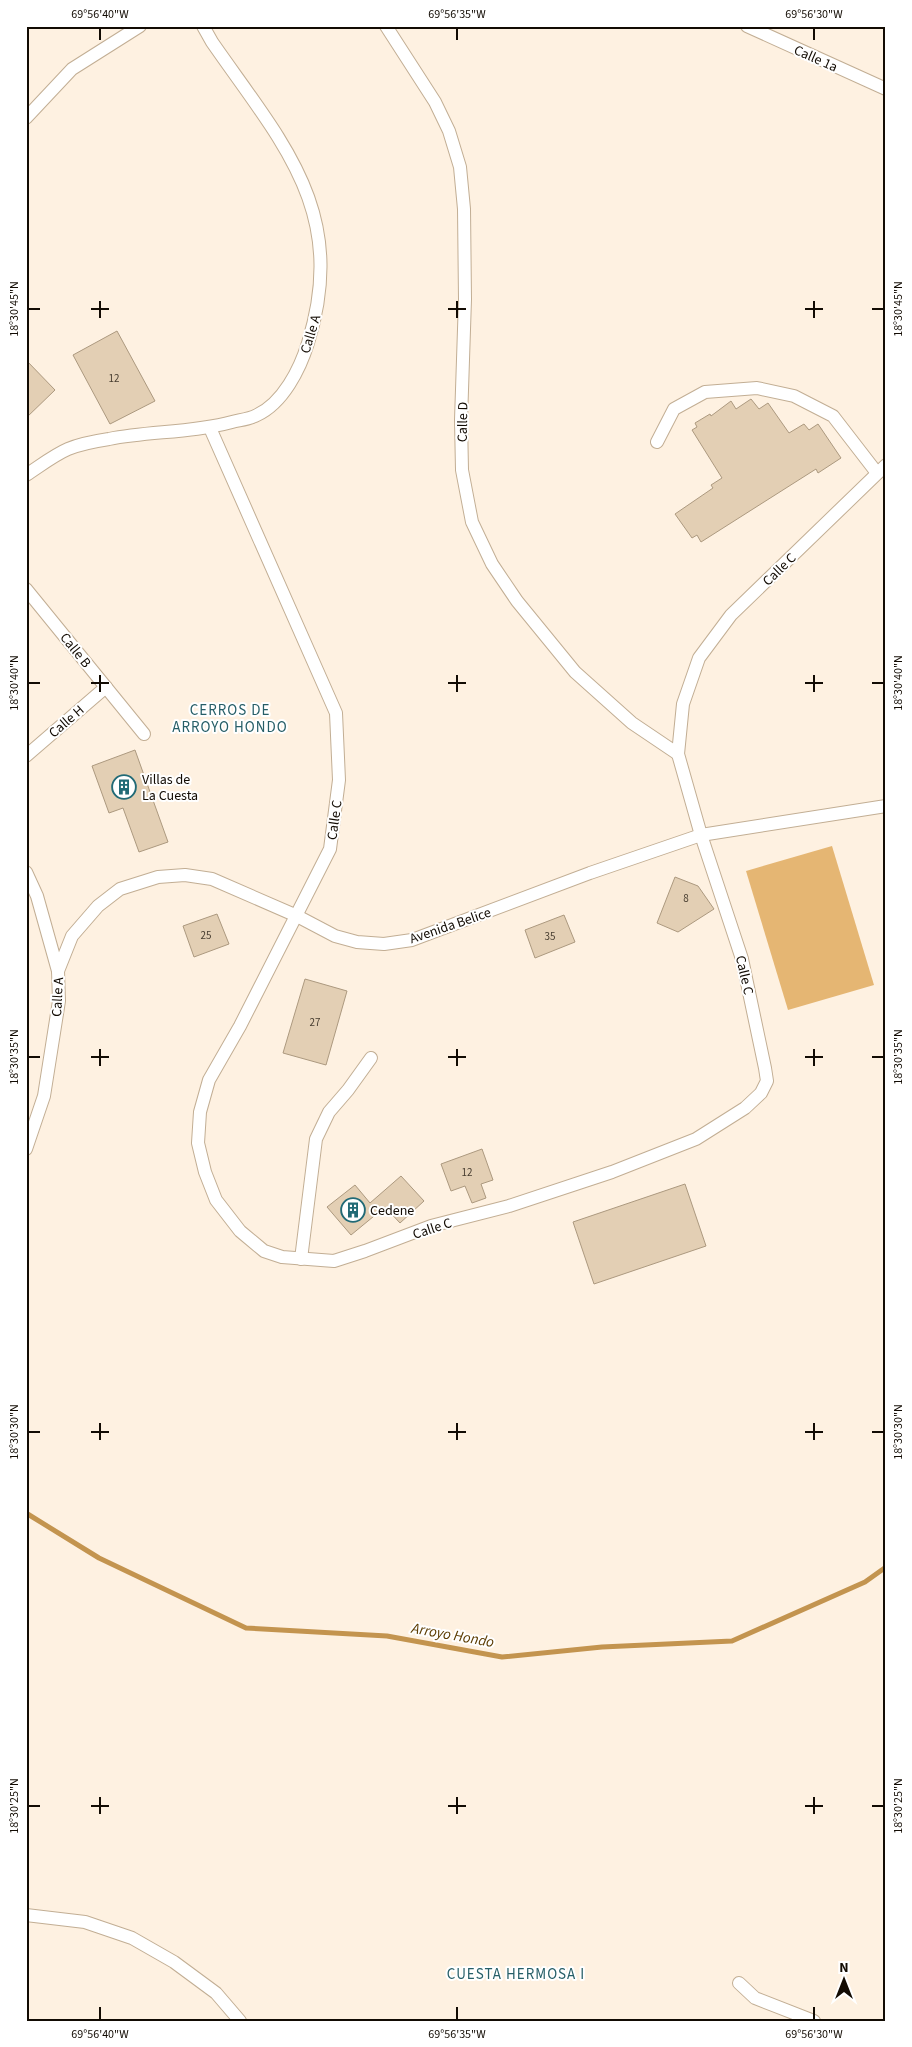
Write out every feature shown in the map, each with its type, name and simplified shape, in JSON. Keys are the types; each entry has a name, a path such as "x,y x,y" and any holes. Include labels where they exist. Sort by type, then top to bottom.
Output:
{"street":[{"path":"26,118 72,69 140,26"},
{"name":"Calle A","path":"26,475 68,449 108,439 210,428 256,416 272,407 286,388 304,356 316,317 322,278 320,241 313,207 290,156 202,26"},
{"name":"Calle D","path":"386,26 435,102 449,131 460,167 464,209 465,299 461,420 462,470 472,522 492,564 517,601 575,672 632,723 678,754"},
{"name":"Calle 1a","path":"746,26 886,88"},
{"path":"657,442 674,409 705,392 757,388 794,396 833,416 882,469"},
{"name":"Calle C","path":"210,428 336,713 339,780 330,849 240,1026 209,1080 200,1112 198,1144 205,1172 216,1200 240,1231 264,1251 282,1257 301,1259 334,1261 366,1252 432,1226 509,1206 612,1172 696,1139 745,1108 761,1093 766,1081 765,1068 742,959 700,834 678,754 683,704 700,658 731,615 882,469"},
{"name":"Calle B","path":"26,589 144,734"},
{"name":"Calle H","path":"26,756 106,687"},
{"name":"Avenida Belice","path":"58,971 72,936 98,906 120,889 158,877 185,875 212,879 297,916 335,936 357,942 384,944 412,940 700,834 886,806"},
{"name":"Calle A","path":"26,872 37,896 58,971 59,1001 44,1096 26,1150"},
{"path":"301,1259 316,1139 329,1112 371,1058"},
{"path":"26,1915 85,1922 132,1938 174,1962 216,1994 240,2021"},
{"path":"739,1983 755,1998 814,2021"}],"shaded area":[{"path":"832,846 874,985 788,1010 746,871"}],"building":[{"path":"117,331 155,401 110,424 73,355"},
{"path":"26,360 55,390 26,418"},
{"path":"751,399 759,409 768,403 789,433 804,424 809,430 818,424 841,458 818,473 816,469 701,542 697,535 692,538 675,514 713,488 711,485 722,478 692,430 697,427 695,423 710,414 711,416 731,401 736,409"},
{"name":"Villas de La Cuesta","path":"135,750 168,842 139,852 123,808 109,813 92,766"},
{"path":"675,877 698,886 714,909 678,932 657,923"},
{"path":"217,914 229,944 194,957 183,926"},
{"path":"564,915 575,942 535,958 525,930"},
{"path":"305,979 347,991 326,1065 283,1053"},
{"path":"482,1149 493,1180 481,1184 486,1198 472,1203 465,1186 451,1191 441,1164"},
{"path":"401,1176 424,1201 400,1223 385,1207 351,1235 327,1207 355,1185 370,1203"},
{"path":"685,1184 706,1246 594,1284 573,1222"}],"waterway":[{"name":"Arroyo Hondo","path":"26,1513 99,1558 246,1628 387,1636 502,1657 602,1647 732,1641 865,1582 886,1567"}],"place":[{"name":"Villas de La Cuesta","path":"124,787"},
{"name":"Cedene","path":"353,1210"}],"district":[{"name":"CERROS DE ARROYO HONDO","path":"230,718"},
{"name":"CUESTA HERMOSA I","path":"516,1974"}]}
